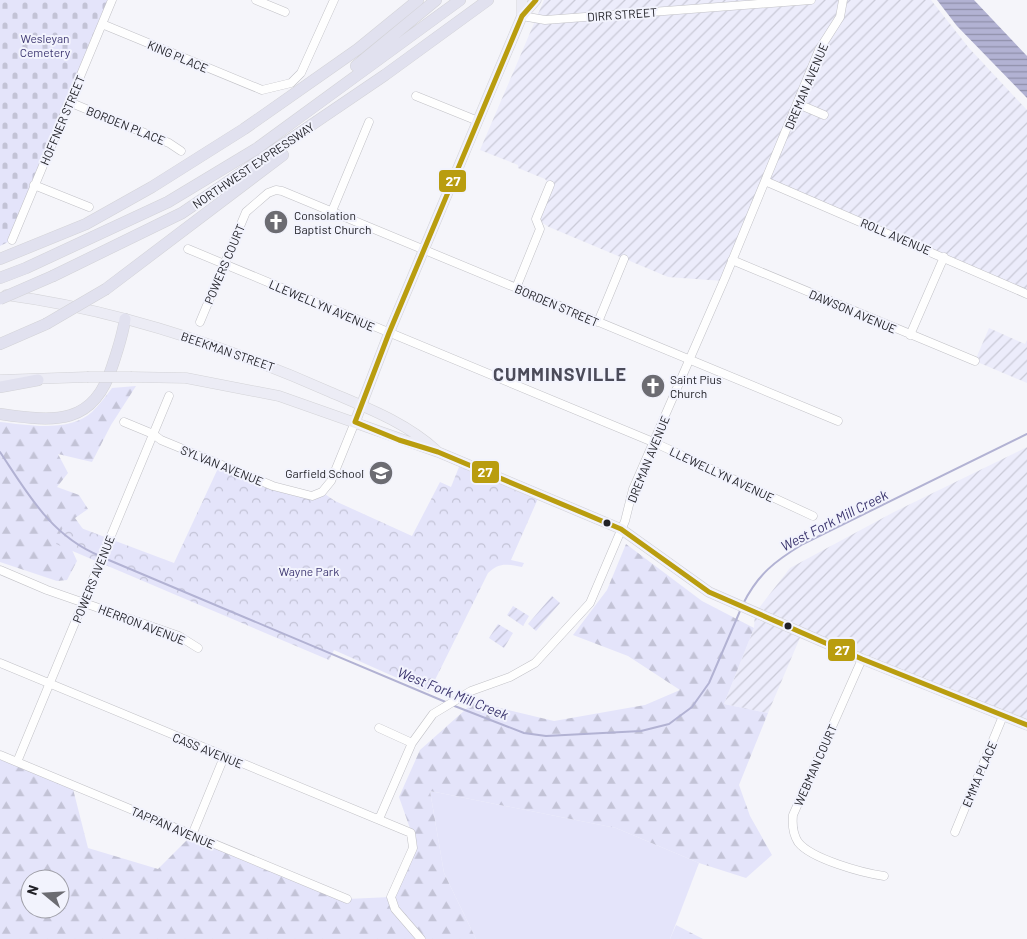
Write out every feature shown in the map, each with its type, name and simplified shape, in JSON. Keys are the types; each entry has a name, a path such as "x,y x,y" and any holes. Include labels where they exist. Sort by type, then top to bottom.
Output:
{"highway":[{"path":"0,259 95,219 152,187 244,129 358,49 419,0"},
{"path":"317,104 348,73 436,0"},
{"name":"NORTHWEST EXPRESSWAY","path":"0,278 26,268 168,202 256,149 460,0"},
{"name":"NORTHWEST EXPRESSWAY","path":"0,298 53,276 182,213 385,75 488,0"},
{"path":"0,344 46,324 106,289 224,201 385,75"},
{"path":"0,414 28,418 57,418 77,412 92,404 99,397 108,381 125,319"},
{"path":"0,387 38,380"}],"main road":[{"path":"522,0 522,16"},
{"path":"355,422 389,334 522,16 536,0"},
{"name":"BEEKMAN STREET","path":"0,294 63,305 125,319 195,338 250,357 362,404 421,437 438,452"},
{"name":"BEEKMAN STREET","path":"0,380 87,377 186,378 278,396 355,422 398,440 438,452 621,529 700,587 728,601 862,659 1027,725"}],"street":[{"name":"HOFFNER STREET","path":"12,240 112,0"},
{"path":"256,0 284,12"},
{"name":"KING PLACE","path":"102,24 254,88 272,89 297,79 334,0"},
{"name":"DIRR STREET","path":"522,16 545,20 811,0"},
{"name":"DREMAN AVENUE","path":"379,819 412,743 433,714 471,691 522,671 542,657 590,603 621,529 633,489 652,442 690,360 819,50 840,17 843,0"},
{"path":"416,96 478,121"},
{"name":"BORDEN PLACE","path":"69,102 169,143 181,151"},
{"path":"798,104 824,115"},
{"path":"332,212 369,122"},
{"name":"ROLL AVENUE","path":"765,181 1027,294"},
{"path":"516,288 540,229 536,219 550,185"},
{"path":"34,186 89,207"},
{"name":"BORDEN STREET","path":"276,190 424,249 838,421"},
{"name":"POWERS COURT","path":"200,322 246,212 268,193 276,190"},
{"name":"LLEWELLYN AVENUE","path":"188,249 652,442 813,516"},
{"path":"910,335 944,257"},
{"path":"598,322 624,258"},
{"name":"DAWSON AVENUE","path":"732,260 975,361"},
{"name":"POWERS AVENUE","path":"16,762 169,396"},
{"name":"SYLVAN AVENUE","path":"124,422 153,434 161,440 280,488 307,496 322,492 331,481 355,422"},
{"name":"HERRON AVENUE","path":"0,570 46,590 179,636 198,648"},
{"name":"WEBMAN COURT","path":"862,659 793,815 793,829 798,842 808,851 866,873 884,876"},
{"name":"CASS AVENUE","path":"0,663 411,833 413,848 391,897 395,909 420,939"},
{"name":"EMMA PLACE","path":"955,832 1003,716"},
{"path":"379,728 412,743"},
{"name":"TAPPAN AVENUE","path":"0,755 347,899"},
{"path":"192,835 224,757"}],"shaded area":[{"path":"544,0 931,0 969,48 1027,110 1027,294 765,181 723,281 668,277 549,227 536,219 550,185 545,179 518,168 518,165 480,150"},
{"path":"937,0 974,0 1027,56 1027,98 957,26"},
{"path":"989,328 1025,344 1027,340 1027,383 975,361"},
{"path":"1027,447 1027,725 802,633 768,713 724,704 754,628 755,613 790,568 894,512"}],"green space":[{"name":"Wesleyan Cemetery","path":"0,0 112,0 12,240 0,246"},
{"path":"136,386 111,425 92,462 58,454 68,473 57,487 79,495 88,509 75,518 88,536 72,550 77,561 67,580 57,581 0,562 0,422 48,426 72,423 83,419 92,412 112,388"},
{"name":"Wayne Park","path":"461,462 540,494 511,560 524,563 522,567 500,565 488,573 429,692 334,650 329,660 56,544 65,522 174,563 220,464 307,496 322,492 335,501 412,536 440,482 451,487"},
{"path":"626,544 702,601 754,628 724,704 768,713 739,785 750,816 772,855 746,878 699,863 616,828 430,791 444,873 476,939 0,939 0,758 72,785 88,848 158,869 192,835 347,899 391,897 413,837 399,797 420,750 474,702 554,721 645,705 680,690 628,656 573,635 607,590"},
{"path":"552,596 560,603 536,631 528,624"},
{"path":"513,606 529,616 523,626 507,615"},
{"path":"498,624 513,633 504,648 489,638"},
{"path":"430,791 616,828 699,863 670,939 476,939 444,873"},
{"path":"676,925 703,939 670,939"}],"waterway":[{"name":"West Fork Mill Creek","path":"743,604 761,576 784,556 803,544 1027,434"},
{"name":"West Fork Mill Creek","path":"0,452 31,498 54,525 83,548 100,556"},
{"name":"West Fork Mill Creek","path":"104,558 448,703"},
{"name":"West Fork Mill Creek","path":"452,705 524,733 546,736 641,731 669,724 692,707 709,683 740,611"}],"transit line":[{"name":"27","path":"536,0 522,16 389,333 355,422 399,440 438,452 621,529 709,592 862,659 1027,725"}],"place":[{"name":"Consolation Baptist Church","path":"276,222"},
{"name":"Saint Pius Church","path":"653,386"},
{"name":"Garfield School","path":"381,473"}],"district":[{"name":"CUMMINSVILLE","path":"560,374"}]}
